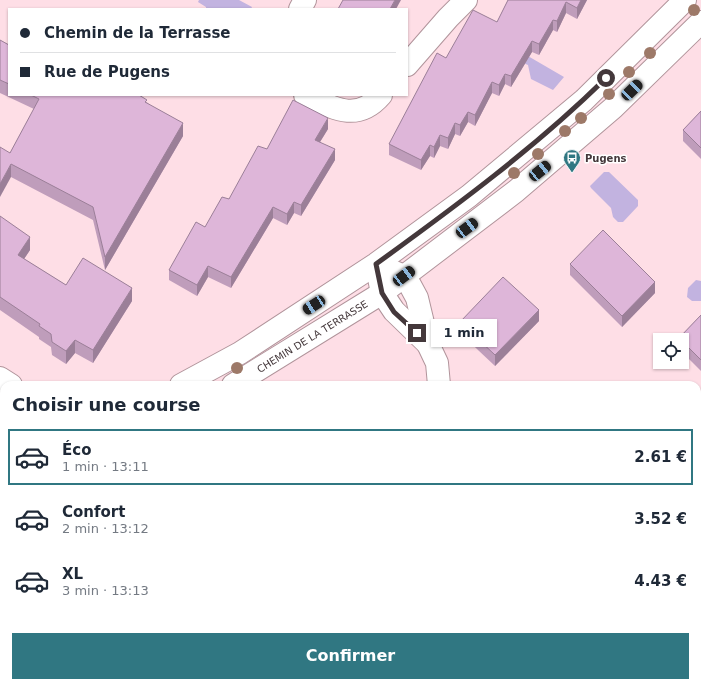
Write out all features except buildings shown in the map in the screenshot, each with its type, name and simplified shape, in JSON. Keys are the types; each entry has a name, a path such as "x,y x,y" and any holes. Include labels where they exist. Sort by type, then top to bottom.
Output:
{"street":[{"path":"408,64 448,18 466,0"},
{"path":"188,381 240,353 376,264 501,171 584,100 684,0"},
{"name":"CHEMIN DE LA TERRASSE","path":"239,381 382,293 516,191 618,103 701,22"},
{"path":"308,96 339,110 355,112 374,104 380,96"},
{"path":"376,264 404,276 417,298 428,344 437,363 439,381"},
{"path":"376,264 382,293 394,312 428,344"}],"shaded area":[{"path":"199,0 239,0 252,7 206,8 198,2"},
{"path":"521,52 564,77 553,90 531,79 528,65 516,60"},
{"path":"604,172 609,172 638,200 638,206 623,222 618,222 613,217 611,208 590,186"},
{"path":"696,280 701,281 701,301 692,301 687,297 688,288"}],"place":[{"name":"Pugens","path":"572,173"}],"route":[{"path":"417,333 394,312 382,293 376,264 495,176 584,100 606,78"}]}
